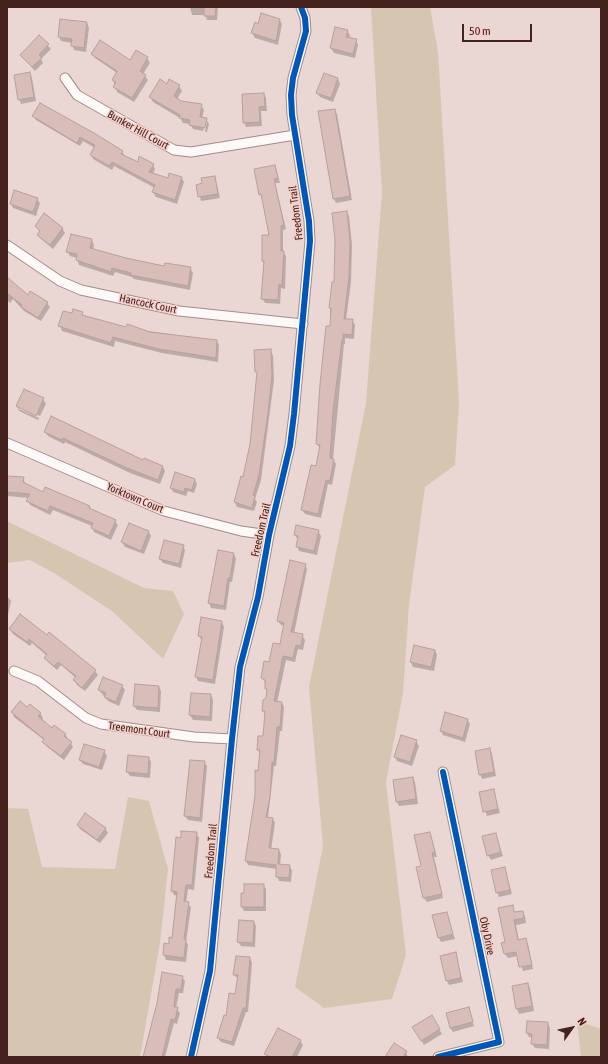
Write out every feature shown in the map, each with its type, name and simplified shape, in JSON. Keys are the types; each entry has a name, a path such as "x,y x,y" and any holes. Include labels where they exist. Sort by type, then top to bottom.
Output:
{"street":[{"name":"Freedom Trail","path":"192,1056 210,971 240,667 258,597 269,535 290,446 303,324 310,241 309,221 295,135 291,95 306,31 305,18 301,7"},
{"name":"Bunker Hill Court","path":"64,78 77,96 174,150 191,152 295,135"},
{"name":"Hancock Court","path":"7,245 60,281 81,290 179,311 303,324"},
{"name":"Yorktown Court","path":"7,443 164,511 241,531 269,535"},
{"name":"Treemont Court","path":"14,671 38,681 86,718 101,724 194,737 232,739"},
{"name":"Oby Drive","path":"438,1057 499,1042 444,772"}],"shaded area":[{"path":"371,7 430,7 438,52 459,402 455,465 425,487 409,605 403,693 386,782 406,955 392,999 324,1008 295,987 323,846 309,687 366,403 382,193"},
{"path":"7,521 144,588 173,591 184,614 163,659 112,611 54,573 30,560 7,563"},
{"path":"128,797 149,801 168,869 160,943 140,1057 7,1057 7,808 28,809 42,867 115,869"},
{"path":"577,1021 601,1029 601,1057 581,1057"}],"building":[{"path":"204,7 216,7 215,16 204,16"},
{"path":"261,13 280,19 276,41 251,33 255,22 258,24"},
{"path":"60,19 87,22 84,48 71,46 72,39 58,37"},
{"path":"335,27 348,30 346,37 357,39 353,54 330,48"},
{"path":"39,35 49,44 39,55 42,58 32,67 20,55"},
{"path":"100,40 130,60 136,50 148,57 140,71 146,75 132,98 113,87 116,82 112,80 117,71 91,54"},
{"path":"30,72 34,97 18,100 14,75"},
{"path":"324,73 338,78 331,98 316,93"},
{"path":"160,79 167,84 169,79 180,85 174,96 181,101 202,104 200,117 207,118 205,128 189,125 190,120 179,118 180,115 149,97"},
{"path":"264,93 265,106 259,107 260,122 243,123 242,94"},
{"path":"40,103 123,151 121,154 138,162 139,156 154,164 149,172 168,178 169,173 182,177 175,200 152,192 155,185 112,162 109,166 90,155 95,145 80,137 77,143 32,116"},
{"path":"335,109 350,196 333,199 318,111"},
{"path":"275,165 278,178 274,179 284,225 281,226 281,251 284,251 282,285 279,284 278,300 261,299 264,261 262,261 262,235 269,235 261,194 259,195 254,169"},
{"path":"215,176 218,194 198,197 196,185 202,183 201,178"},
{"path":"14,190 38,198 33,212 10,204"},
{"path":"347,211 350,240 349,277 344,319 353,319 352,335 343,334 333,411 330,458 334,459 330,481 326,480 318,514 301,510 311,465 316,466 320,445 316,444 320,384 326,326 330,326 331,308 329,308 332,282 334,282 335,240 332,213"},
{"path":"44,213 63,228 50,245 37,235 40,231 35,226"},
{"path":"71,234 92,239 90,248 126,258 164,266 165,263 191,267 188,286 130,275 131,273 112,268 111,272 76,260 77,254 66,252"},
{"path":"7,277 28,295 30,291 48,302 38,318 21,307 22,305 7,293"},
{"path":"73,309 83,312 82,315 126,327 127,324 150,332 217,340 216,358 159,349 113,337 111,343 58,326 63,311 72,313"},
{"path":"271,349 272,375 268,413 259,475 253,495 255,496 252,508 234,502 241,476 243,477 250,444 257,372 255,372 254,350"},
{"path":"24,389 44,398 36,416 16,406"},
{"path":"51,416 143,460 144,458 163,466 158,480 127,468 63,438 62,440 44,432"},
{"path":"175,472 195,479 192,490 185,488 184,492 170,488"},
{"path":"7,476 24,477 23,482 43,492 45,487 90,506 89,508 116,520 109,536 91,528 93,523 50,506 48,511 26,501 30,494 7,492"},
{"path":"129,523 149,531 141,551 121,542"},
{"path":"296,525 319,530 314,551 296,547 298,536 294,535"},
{"path":"164,540 184,545 179,564 159,559"},
{"path":"218,550 234,553 230,578 228,578 224,606 208,603"},
{"path":"290,560 306,564 291,632 303,634 301,646 296,645 293,658 283,656 274,701 282,702 280,727 277,727 274,763 272,762 270,797 266,817 273,818 269,848 279,849 278,864 290,865 289,878 276,877 276,865 245,861 255,796 255,770 258,771 260,750 257,750 258,736 263,736 265,711 262,711 263,700 266,698 267,689 265,689 265,680 261,678 264,661 269,662 273,643 280,644 284,623 277,621"},
{"path":"20,614 47,635 49,632 96,670 82,688 73,680 76,676 58,662 54,666 44,658 47,654 29,639 27,642 9,629"},
{"path":"201,617 222,621 213,680 195,677 202,637 198,636"},
{"path":"414,645 435,650 431,667 410,662"},
{"path":"103,677 123,685 116,702 104,697 106,693 98,690"},
{"path":"135,684 159,686 158,708 133,706"},
{"path":"191,693 211,694 210,717 189,715"},
{"path":"20,701 27,707 30,704 41,713 38,716 52,728 54,725 66,734 64,736 72,742 61,756 42,742 44,739 11,712"},
{"path":"445,712 468,719 463,738 440,731"},
{"path":"401,735 417,740 410,762 394,757"},
{"path":"84,744 105,750 99,767 79,760"},
{"path":"490,748 494,772 479,775 475,751"},
{"path":"128,755 149,757 148,774 126,772"},
{"path":"190,760 205,761 200,818 184,816"},
{"path":"413,777 416,799 396,802 393,780"},
{"path":"494,789 498,809 483,812 479,792"},
{"path":"85,813 106,828 97,840 77,825"},
{"path":"181,831 197,832 192,885 186,885 184,901 189,902 184,939 186,939 184,958 163,955 164,943 169,944 169,937 172,938 177,892 171,891 176,837 181,838"},
{"path":"430,832 435,852 432,853 442,894 423,898 416,867 421,866 414,835"},
{"path":"496,833 501,852 487,856 482,836"},
{"path":"505,867 510,890 496,893 491,870"},
{"path":"244,884 264,884 264,907 241,907 241,893 244,893"},
{"path":"513,905 514,912 523,911 524,918 514,920 518,940 526,938 532,965 519,967 516,952 504,954 501,943 505,942 498,908"},
{"path":"447,912 453,934 438,938 432,915"},
{"path":"239,920 254,921 253,943 237,942"},
{"path":"456,952 461,978 446,981 440,956"},
{"path":"236,956 250,957 246,1008 243,1008 232,1042 217,1038 224,1015 226,1016 229,993 235,994 238,975 233,975"},
{"path":"162,972 183,976 181,989 176,989 174,1007 178,1007 175,1020 171,1019 162,1057 143,1057 157,1003"},
{"path":"528,983 532,1006 516,1009 512,986"},
{"path":"469,1007 473,1022 450,1028 446,1013"},
{"path":"432,1015 440,1029 421,1041 412,1027"},
{"path":"527,1021 548,1022 547,1045 531,1044 532,1034 526,1033"},
{"path":"278,1028 301,1040 292,1057 271,1057 264,1054"},
{"path":"394,1043 407,1051 403,1057 385,1057"}],"cycle path":[{"path":"191,1057 210,971 240,667 258,597 269,535 290,446 294,414 310,241 309,221 292,115 291,95 293,78 306,31 305,18 301,7"},
{"path":"438,1057 499,1042 443,772"}]}
